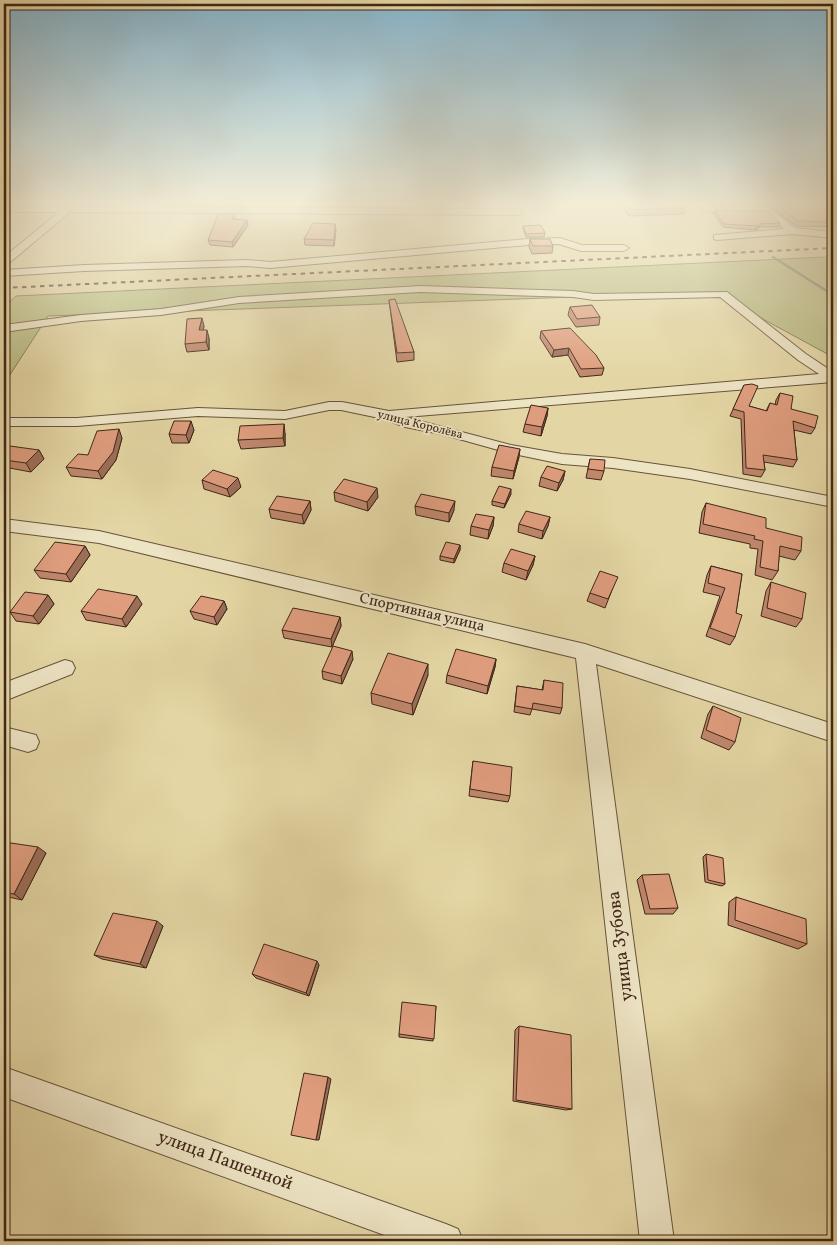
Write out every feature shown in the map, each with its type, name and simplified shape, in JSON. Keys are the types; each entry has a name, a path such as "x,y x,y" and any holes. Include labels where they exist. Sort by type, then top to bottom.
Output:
{"street":[{"path":"4,273 247,263 270,265 291,262"},
{"path":"4,329 81,318 161,312 240,300 420,289 594,296 723,294 802,357 832,378"},
{"path":"388,415 832,378"},
{"name":"улица Королёва","path":"4,422 77,422 198,412 286,415 329,406 342,406 388,415 410,424 443,430 509,449 562,458 690,474 833,502"},
{"name":"Спортивная улица","path":"4,526 99,538 585,652 833,733"},
{"name":"улица Зубова","path":"585,652 657,1241"},
{"path":"4,692 65,668"},
{"path":"4,736 28,742"},
{"name":"улица Пашенной","path":"4,1082 446,1241"}],"green space":[{"path":"719,262 833,262 833,357 713,292 48,316 4,384 4,307 16,296"}],"building":[{"path":"395,299 414,352 397,353 389,300"},
{"path":"592,305 600,317 577,319 570,307"},
{"path":"202,318 199,330 207,330 206,342 185,344 187,319"},
{"path":"570,328 596,355 604,368 581,369 569,348 554,350 541,331"},
{"path":"752,384 758,386 749,406 767,411 770,403 777,405 780,393 793,396 791,409 818,416 815,428 793,421 797,460 763,455 765,470 746,468 744,412 733,409 744,385"},
{"path":"531,405 548,408 542,427 525,424"},
{"path":"174,421 191,421 186,435 169,434"},
{"path":"284,424 283,438 238,440 240,426"},
{"path":"119,429 113,452 98,471 66,467 78,454 88,455 97,431"},
{"path":"499,445 520,449 514,471 492,467"},
{"path":"10,446 39,450 26,463 4,460 4,453"},
{"path":"590,459 605,460 604,471 588,469"},
{"path":"547,466 565,471 559,483 541,477"},
{"path":"213,470 238,478 227,489 202,480"},
{"path":"344,479 377,488 367,502 334,492"},
{"path":"499,486 511,489 505,504 492,501"},
{"path":"421,494 455,501 449,513 415,506"},
{"path":"277,496 310,501 302,515 269,509"},
{"path":"706,503 766,518 766,528 802,537 801,551 780,546 778,571 760,567 763,541 754,539 755,536 703,524"},
{"path":"526,511 550,517 543,531 519,524"},
{"path":"476,514 494,517 489,530 471,526"},
{"path":"55,542 85,546 66,574 34,570"},
{"path":"446,542 460,545 454,559 440,556"},
{"path":"511,549 535,556 528,571 504,563"},
{"path":"711,566 742,574 736,613 742,615 735,637 710,628 725,588 708,583"},
{"path":"600,571 618,577 608,599 590,593"},
{"path":"771,582 806,593 802,619 767,608"},
{"path":"98,589 137,596 122,619 81,611"},
{"path":"25,592 48,595 33,616 10,612"},
{"path":"201,596 224,601 214,617 190,611"},
{"path":"293,608 340,617 331,639 282,630"},
{"path":"333,646 352,651 341,676 322,671"},
{"path":"456,649 496,659 488,686 447,675"},
{"path":"388,653 428,664 412,704 371,693"},
{"path":"544,680 563,683 562,708 533,703 532,709 515,706 517,686 543,690"},
{"path":"713,706 741,718 735,742 706,730"},
{"path":"473,761 512,767 510,796 470,789"},
{"path":"4,842 38,847 14,894 4,893"},
{"path":"706,854 723,858 725,884 708,880"},
{"path":"669,874 678,908 650,909 642,875"},
{"path":"736,897 806,919 807,944 735,920"},
{"path":"113,913 157,921 140,964 94,955"},
{"path":"264,944 317,961 306,993 252,974"},
{"path":"402,1002 436,1006 434,1039 399,1034"},
{"path":"519,1026 571,1035 572,1109 516,1100"},
{"path":"304,1073 328,1077 316,1140 291,1135"}],"waterway":[{"path":"781,262 833,295"}],"railway":[{"path":"4,288 541,262"}]}
